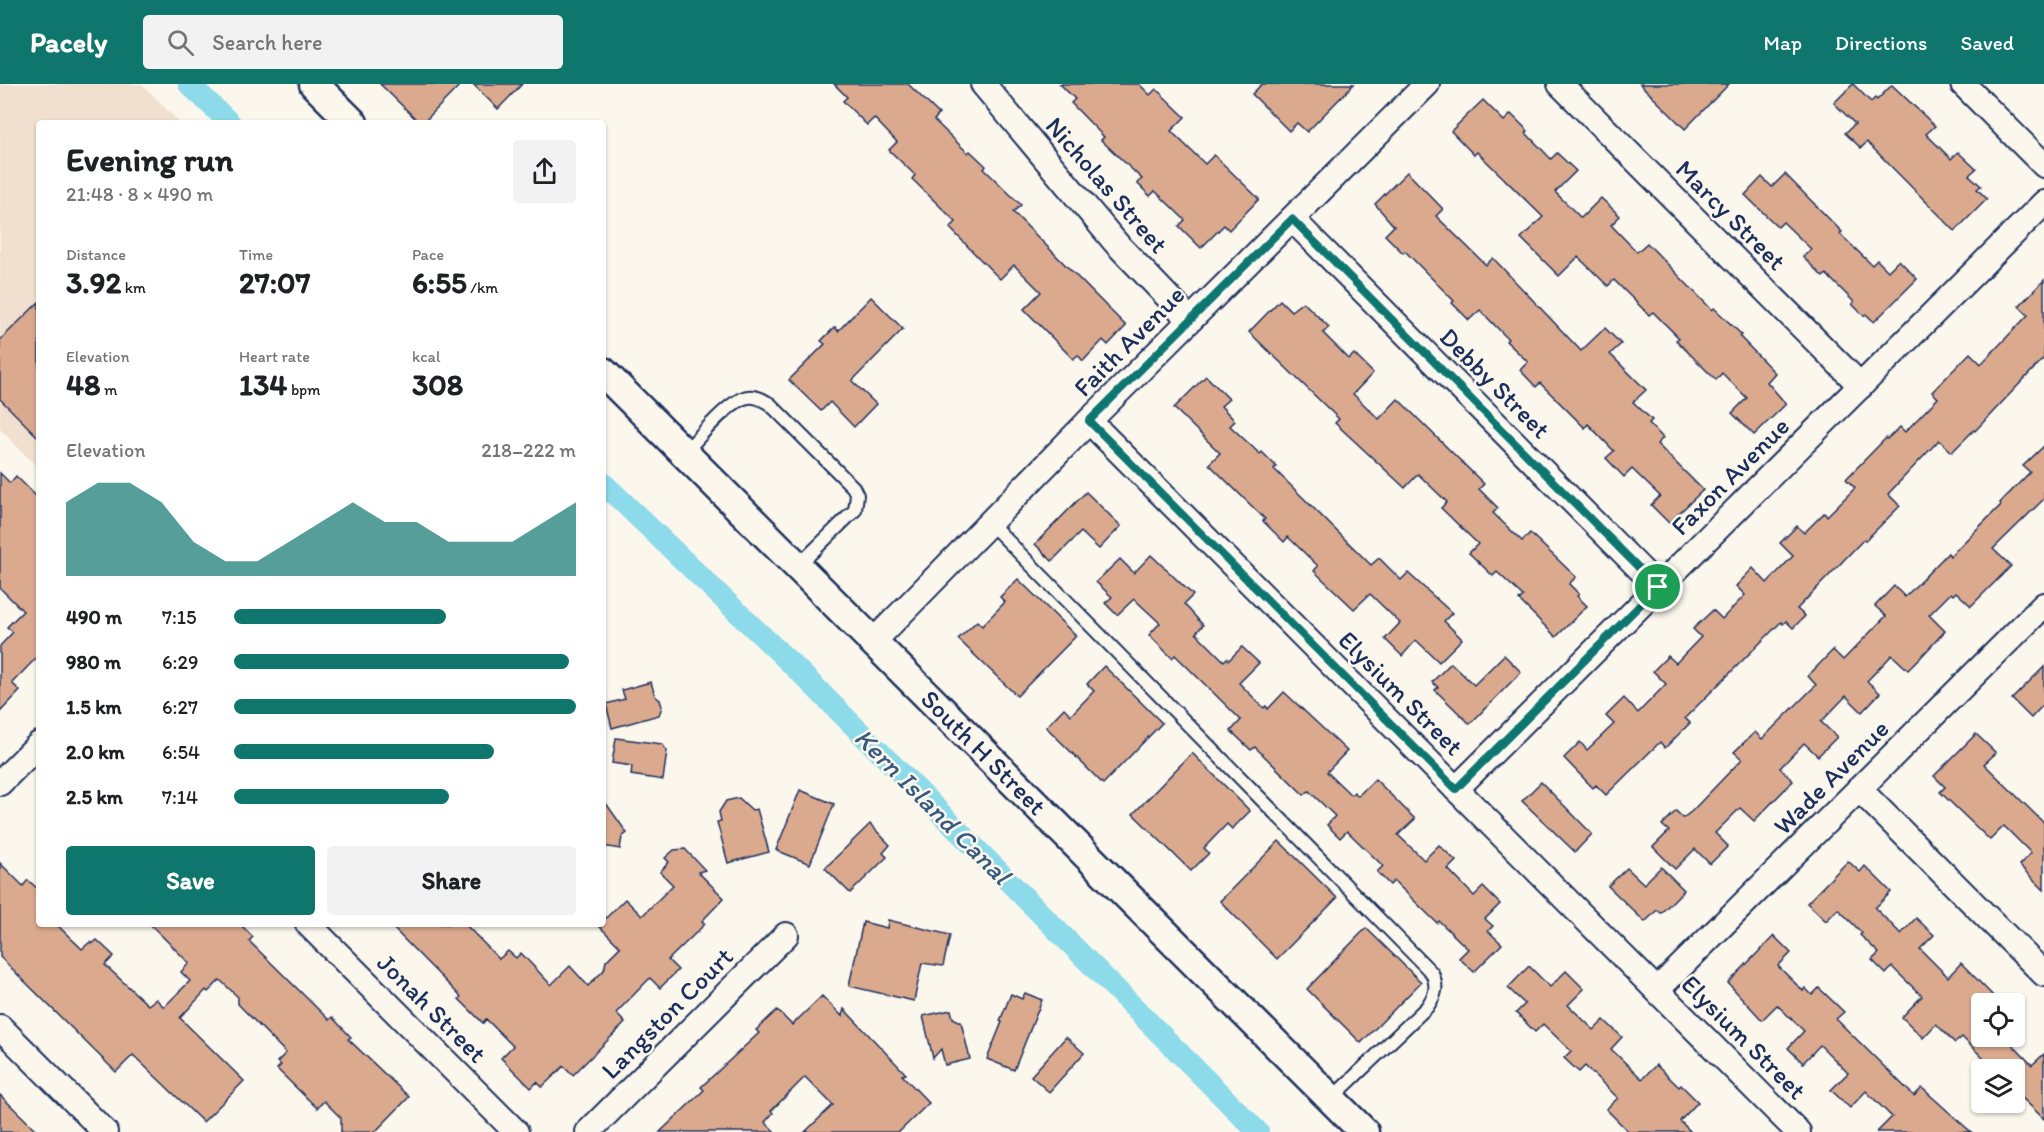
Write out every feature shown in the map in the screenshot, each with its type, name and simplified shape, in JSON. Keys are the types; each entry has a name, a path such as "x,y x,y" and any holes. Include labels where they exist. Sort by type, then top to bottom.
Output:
{"street":[{"path":"314,84 350,120"},
{"name":"Nicholas Street","path":"983,84 1116,243 1190,320"},
{"name":"Faith Avenue","path":"873,642 1089,421 1427,84"},
{"name":"Marcy Street","path":"1560,84 1861,386"},
{"path":"1963,84 2044,165"},
{"name":"Faxon Avenue","path":"1456,789 2044,203"},
{"name":"Debby Street","path":"1292,219 1658,587"},
{"name":"South H Street","path":"606,375 1364,1132"},
{"name":"Elysium Street","path":"1089,421 1798,1132"},
{"name":"Wade Avenue","path":"1657,990 2044,605"},
{"path":"0,783 36,747"},
{"path":"1859,789 2044,974"},
{"name":"Jonah Street","path":"311,927 516,1132"},
{"name":"Langston Court","path":"588,1132 786,935"},
{"path":"0,1027 105,1132"}],"lane":[{"path":"684,453 730,406 741,399 760,398 770,404 853,487 857,495 855,510 798,566"},
{"path":"990,523 1432,973 1436,984 1435,995 1427,1007 1331,1099"}],"shaded area":[{"path":"0,84 142,84 177,120 36,120 36,466 0,429"}],"building":[{"path":"380,84 461,84 426,120 417,120"},
{"path":"473,84 522,84 498,109"},
{"path":"834,84 908,84 939,114 934,120 968,153 970,151 986,166 984,169 1021,205 1013,212 1126,326 1108,345 1103,340 1083,361 1078,355 1073,359 1024,309 1041,292 1014,265 1000,279 978,257 950,228 956,222 912,179 915,175 889,150 897,142 874,118 867,125 843,101 847,97"},
{"path":"1060,84 1139,84 1150,95 1156,89 1185,117 1171,131 1205,164 1214,155 1259,199 1229,230 1224,225 1201,248 1179,226 1185,220 1155,191 1150,196 1137,183 1142,179 1101,140 1104,137 1071,103 1075,99"},
{"path":"1262,84 1354,84 1307,132 1297,123 1289,131 1252,94"},
{"path":"1640,84 1729,84 1685,129"},
{"path":"1853,84 1871,102 1875,98 1877,100 1892,85 1935,126 1926,134 1951,159 1958,152 1976,169 1969,175 1981,186 1977,189 1987,199 1955,231 1867,142 1861,148 1845,133 1855,124 1834,103"},
{"path":"1483,100 1504,121 1511,114 1551,159 1557,153 1576,171 1555,192 1581,218 1601,198 1620,216 1611,225 1637,252 1647,243 1712,310 1714,308 1742,335 1740,337 1775,373 1767,382 1786,404 1754,435 1732,413 1747,398 1722,373 1716,380 1676,340 1679,338 1653,312 1649,315 1614,280 1608,286 1578,257 1559,276 1521,238 1543,217 1477,152 1474,155 1451,131"},
{"path":"1407,172 1443,209 1436,216 1486,265 1493,258 1581,351 1605,328 1621,344 1610,354 1646,390 1633,402 1652,420 1649,423 1663,438 1657,444 1703,490 1669,523 1651,505 1660,496 1632,469 1624,477 1606,458 1614,451 1588,424 1585,428 1540,383 1536,387 1520,370 1528,362 1506,341 1508,339 1480,310 1469,320 1452,303 1454,301 1405,251 1403,253 1385,235 1394,226 1375,204"},
{"path":"1785,174 1872,265 1877,260 1888,271 1899,260 1917,279 1874,322 1852,304 1854,302 1826,274 1823,277 1803,257 1811,249 1783,222 1778,227 1745,195 1762,177 1772,187"},
{"path":"2044,280 2044,358 1952,452 1939,440 1888,494 1900,506 1865,541 1864,539 1797,609 1805,616 1793,628 1786,621 1783,624 1781,622 1685,718 1690,723 1665,748 1660,742 1606,795 1596,785 1593,788 1564,758 1580,742 1587,750 1614,724 1606,716 1624,698 1638,713 1666,684 1653,671 1668,656 1676,663 1701,637 1693,629 1713,610 1722,619 1745,595 1736,586 1753,568 1767,583 1793,556 1780,543 1797,526 1804,533 1824,513 1827,516 1855,488 1846,479 1886,438 1900,427 1905,432 1938,398 1932,392 1970,353 1981,364 2028,315 2019,306"},
{"path":"871,297 903,329 852,381 876,404 854,427 830,402 821,411 789,380 825,344 821,341 835,327 838,331"},
{"path":"1280,300 1291,311 1303,302 1329,327 1323,333 1349,359 1354,354 1373,373 1353,394 1379,419 1398,399 1484,484 1479,489 1498,508 1493,513 1522,541 1530,533 1576,577 1569,584 1587,606 1556,637 1519,600 1523,596 1497,572 1493,576 1469,553 1478,544 1441,508 1447,502 1418,474 1405,488 1335,423 1339,419 1249,332"},
{"path":"36,305 36,435 0,399 0,340"},
{"path":"1206,376 1229,399 1221,406 1235,421 1230,426 1260,454 1262,452 1276,466 1274,469 1371,565 1379,558 1401,580 1408,573 1452,613 1444,621 1462,639 1439,662 1416,640 1402,656 1385,639 1400,623 1370,594 1354,609 1314,571 1318,566 1288,537 1284,542 1263,521 1265,519 1209,464 1220,453 1174,408"},
{"path":"2044,446 2044,499 1993,549 2011,566 1971,606 1956,592 1953,595 1951,593 1929,615 1945,631 1908,670 1892,655 1867,681 1880,693 1862,712 1846,696 1821,722 1837,737 1818,756 1804,743 1780,768 1793,781 1754,821 1740,808 1715,833 1728,846 1710,864 1695,849 1675,869 1653,847 1669,831 1662,825 1676,811 1683,818 1692,811 1742,759 1734,752 1755,732 1762,739 1816,685 1808,676 1833,650 1843,660 1886,616 1875,606 1894,586 1905,597 1948,553 1950,556 2030,472 2023,466"},
{"path":"0,473 10,483 16,476 36,496 36,658 12,683 20,691 0,712 0,646 13,632 7,627 23,611 0,588"},
{"path":"1086,492 1121,526 1099,549 1081,532 1052,561 1035,544"},
{"path":"1151,555 1193,595 1184,604 1203,625 1196,633 1224,661 1227,658 1229,660 1242,647 1259,663 1239,683 1264,708 1266,706 1268,709 1284,692 1347,751 1327,772 1351,795 1354,792 1358,796 1375,779 1415,819 1398,835 1424,860 1439,845 1456,861 1448,869 1474,896 1483,887 1500,904 1485,919 1493,926 1488,931 1502,944 1474,972 1459,958 1468,949 1439,921 1437,923 1394,881 1390,885 1377,872 1383,866 1347,831 1340,838 1327,825 1335,816 1309,791 1304,795 1255,747 1251,750 1231,731 1241,720 1175,655 1172,658 1149,635 1160,623 1134,599 1117,615 1105,603 1112,597 1096,582 1120,559 1134,573"},
{"path":"1018,579 1076,636 1017,696 958,639 977,621 982,626 1005,602 1000,597"},
{"path":"1504,655 1521,672 1470,724 1435,690 1438,687 1432,682 1451,663 1474,685"},
{"path":"1104,666 1162,723 1103,784 1046,727 1064,708 1071,715 1094,691 1087,684"},
{"path":"2044,667 2044,704 2031,718 2012,699"},
{"path":"651,682 655,696 660,700 662,707 659,715 612,728 606,704 625,699 622,690"},
{"path":"1976,734 1996,753 1984,764 2044,823 2044,890 2019,865 2031,853 2004,826 1990,840 1940,792 1945,787 1934,776"},
{"path":"616,738 662,744 667,751 663,780 631,775 632,766 612,763"},
{"path":"1192,753 1250,811 1232,829 1227,824 1204,848 1209,853 1191,871 1133,814"},
{"path":"1541,782 1592,834 1575,852 1522,801"},
{"path":"800,790 834,804 810,864 776,850"},
{"path":"739,798 752,810 757,809 769,852 728,863 717,822 721,821 719,812 726,801"},
{"path":"606,803 627,833 622,837 620,849 606,847"},
{"path":"870,824 890,845 883,853 887,857 850,893 825,868"},
{"path":"1279,841 1337,898 1277,959 1220,901"},
{"path":"685,849 705,870 698,872 724,898 702,921 705,924 668,960 678,970 660,988 650,978 616,1013 625,1023 573,1075 564,1066 542,1087 537,1082 531,1088 501,1058 513,1046 486,1019 483,1023 459,999 461,997 392,927 468,927 499,959 508,951 516,958 521,953 551,985 570,966 588,986 604,970 606,961 620,947 600,927 606,927 606,918 625,899 642,916 673,885 660,872 669,862 665,858 674,850"},
{"path":"1848,861 1860,872 1865,866 1891,892 1875,908 1901,934 1916,918 1934,935 1920,949 1948,977 1961,963 1990,993 1971,993 1971,1046 1962,1037 1955,1043 1936,1024 1923,1038 1902,1017 1922,996 1892,967 1886,974 1872,960 1879,953 1838,909 1826,921 1807,903"},
{"path":"0,863 23,886 28,880 36,887 36,927 59,927 82,949 90,942 92,944 97,940 114,956 105,965 148,1005 156,999 164,1007 190,981 181,972 189,963 153,927 243,927 253,937 249,941 329,1020 332,1017 351,1037 348,1039 409,1097 375,1132 341,1132 341,1118 324,1101 317,1108 277,1069 281,1065 277,1062 286,1053 238,1004 238,997 220,980 208,992 206,990 180,1018 244,1081 203,1122 133,1055 116,1072 0,957"},
{"path":"1661,867 1684,890 1661,913 1657,910 1645,922 1608,886 1627,868 1644,884"},
{"path":"888,920 950,935 943,966 922,963 914,1001 849,986 863,922 887,928"},
{"path":"1366,928 1421,982 1361,1043 1307,989"},
{"path":"1774,936 1791,953 1778,966 1803,991 1805,988 1812,995 1819,988 1844,1012 1836,1019 1914,1096 1922,1088 1971,1132 1877,1132 1892,1117 1866,1091 1850,1108 1831,1090 1848,1073 1820,1045 1803,1063 1788,1048 1804,1031 1777,1005 1762,1020 1728,983"},
{"path":"1529,966 1550,987 1566,971 1584,989 1568,1005 1594,1030 1604,1020 1622,1037 1611,1049 1642,1079 1656,1065 1698,1102 1680,1121 1691,1132 1629,1132 1606,1109 1618,1098 1585,1066 1579,1072 1564,1058 1571,1051 1543,1024 1535,1032 1516,1013 1525,1004 1508,988"},
{"path":"1025,993 1042,1000 1014,1070 987,1059 1011,994 1022,999"},
{"path":"822,996 842,1016 844,1009 906,1074 902,1075 929,1103 899,1132 805,1132 833,1105 805,1077 771,1111 773,1113 765,1122 775,1132 660,1132 704,1090 701,1087 759,1033 756,1030 777,1010 792,1025"},
{"path":"951,1010 953,1018 961,1022 970,1059 945,1065 941,1049 933,1058 923,1016"},
{"path":"1066,1037 1084,1053 1049,1092 1031,1076"},
{"path":"1972,1047 2015,1047 2032,1065 2044,1054 2044,1119 2025,1101 2025,1059 1984,1059"},
{"path":"0,1095 38,1132 0,1132"}],"waterway":[{"name":"Kern Island Canal","path":"189,84 227,120"},
{"name":"Kern Island Canal","path":"606,486 808,680 1258,1132"}],"route":[{"path":"1292,219 1658,587 1456,789 1089,421 1292,219"}]}
